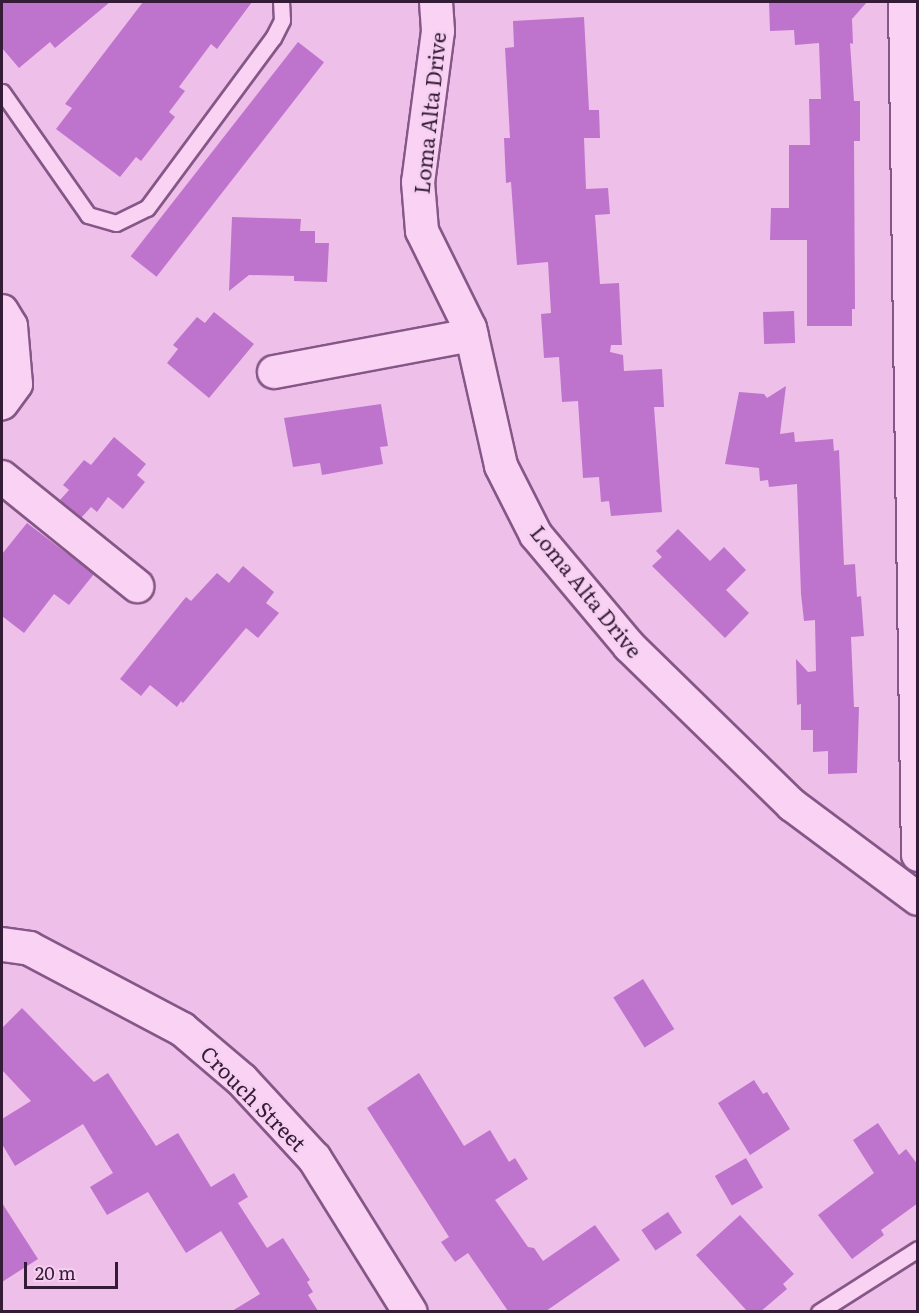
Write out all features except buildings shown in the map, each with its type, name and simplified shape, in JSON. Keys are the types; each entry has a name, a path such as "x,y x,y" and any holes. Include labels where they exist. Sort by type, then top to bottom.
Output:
{"street":[{"name":"Loma Alta Drive","path":"436,2 438,31 418,182 422,231 472,335 501,465 536,535 629,646 792,805 918,899"},
{"path":"905,2 918,855"},
{"path":"2,311 11,326 16,384 2,403"},
{"path":"274,372 472,335"},
{"path":"2,477 137,586"},
{"name":"Crouch Street","path":"2,944 29,948 182,1029 241,1079 314,1158 410,1311"}],"lane":[{"path":"2,92 88,215 116,223 147,208 273,38 282,21 281,2"},
{"path":"819,1311 918,1249"}]}
